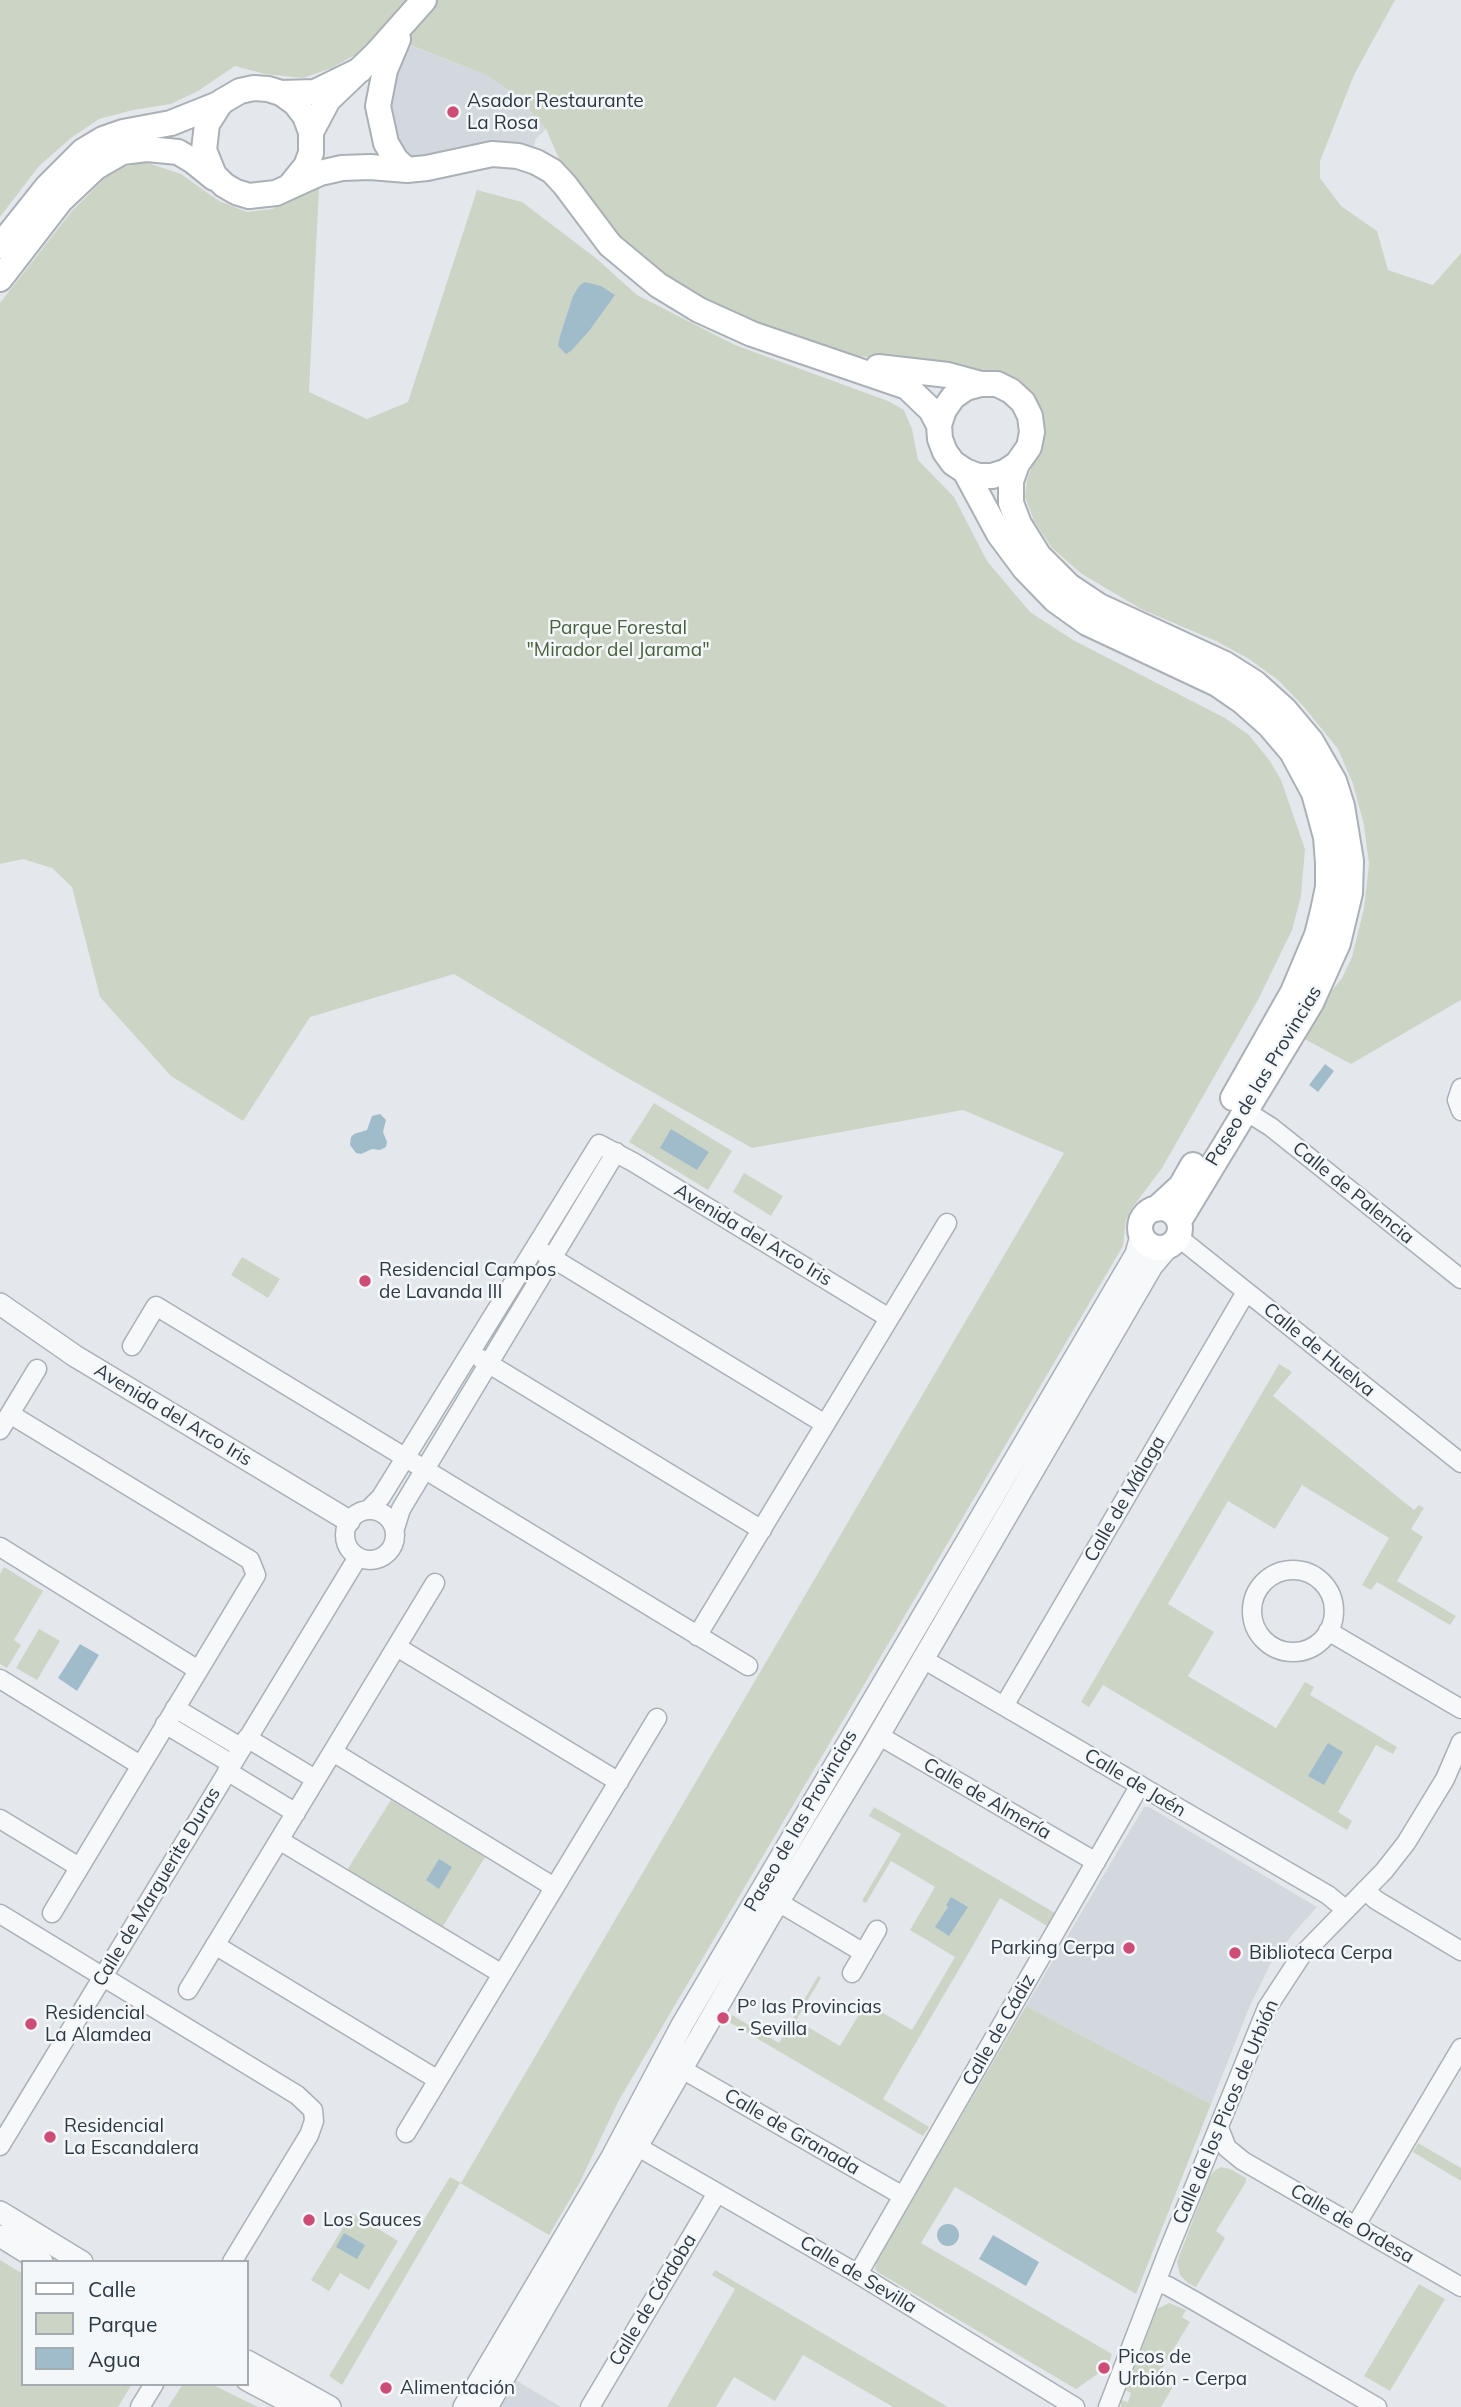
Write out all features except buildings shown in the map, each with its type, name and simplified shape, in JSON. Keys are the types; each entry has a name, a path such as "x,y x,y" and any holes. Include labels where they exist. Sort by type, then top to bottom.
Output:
{"main road":[{"path":"289,187 306,166 311,136 322,109 419,6"},
{"path":"407,170 396,160 386,143 378,106 385,70 399,37 419,6"},
{"path":"281,93 315,92 360,70"},
{"path":"0,279 61,200 96,167 240,91 254,88 281,93 295,103 305,116 311,136 333,153 370,167"},
{"path":"221,102 207,124 204,150 207,163 224,185"},
{"path":"0,246 47,187 83,151 103,139 123,132 152,138 193,161 224,185 249,196 276,193 330,170 370,167 407,170 492,154 518,156 552,171 610,246 657,285 699,310 752,334 907,387 931,410 939,425"},
{"path":"835,363 948,375 981,384"},
{"path":"981,384 997,384 1011,391 1023,402 1030,416 1032,432 1029,447 1017,464 992,476 978,476 953,463 940,439 939,425 944,410 953,397 966,388 981,384"},
{"name":"Paseo de las Provincias","path":"1017,464 1011,481 1011,503 1019,524 1040,556 1069,586 1099,606 1225,664 1255,683 1285,710 1311,741 1334,781 1345,820 1351,861 1350,893 1338,943 1311,1003 1244,1110 1175,1235"},
{"name":"Paseo de las Provincias","path":"965,471 999,534 1025,569 1055,600 1087,624 1217,684 1269,725 1292,752 1305,774 1314,793 1326,836 1328,887 1323,911 1317,935 1293,992 1181,1186 1156,1209"},
{"path":"1156,1209 1169,1210 1175,1235 1153,1248 1141,1236 1139,1228 1143,1217 1156,1209"}],"street":[{"path":"1461,1088 1457,1100 1461,1111"},
{"name":"Calle de Palencia","path":"1244,1110 1271,1128 1461,1279"},
{"path":"369,1509 381,1496 596,1146 603,1145 616,1152 401,1509 395,1528 394,1545 382,1557 366,1560 358,1557 347,1545 345,1537 349,1521 361,1511 369,1509 385,1514 395,1528"},
{"name":"Avenida del Arco Iris","path":"616,1152 889,1318"},
{"path":"697,1636 947,1223"},
{"name":"Calle de Huelva","path":"1175,1235 1461,1463"},
{"name":"Paseo de las Provincias","path":"487,2407 638,2147 680,2068 1152,1266 1175,1235"},
{"name":"Paseo de las Provincias","path":"464,2407 612,2157 662,2059 702,1990 1136,1254 1141,1236"},
{"path":"534,1247 825,1424"},
{"name":"Calle de Málaga","path":"1004,1706 1246,1292"},
{"name":"Avenida del Arco Iris","path":"0,1304 75,1356 349,1521"},
{"name":"Avenida del Arco Iris","path":"132,1346 156,1306 748,1666"},
{"path":"470,1352 762,1530"},
{"path":"0,1430 37,1369"},
{"path":"10,1413 250,1560 256,1575 52,1913"},
{"path":"0,1547 198,1670"},
{"name":"Calle de Marguerite Duras","path":"0,2146 358,1557"},
{"path":"1298,1570 1311,1574 1330,1592 1334,1605 1333,1619 1328,1631 1320,1642 1295,1652 1269,1644 1260,1635 1254,1622 1252,1609 1255,1595 1272,1575 1298,1570"},
{"path":"188,1990 435,1583"},
{"path":"1328,1631 1461,1709"},
{"path":"397,1647 619,1782"},
{"name":"Calle de Jaén","path":"923,1659 1328,1895 1346,1910"},
{"path":"0,1679 140,1765"},
{"path":"175,1707 316,1779"},
{"path":"406,2133 657,1718"},
{"name":"Calle de Marguerite Duras","path":"165,1724 296,1813"},
{"name":"Calle de Almería","path":"878,1735 1096,1863"},
{"name":"Calle de los Picos de Urbión","path":"1108,2407 1267,2008 1301,1955 1365,1891 1399,1852 1426,1814 1461,1742"},
{"path":"332,1752 554,1887"},
{"name":"Calle de Cádiz","path":"858,2274 1140,1785"},
{"path":"0,1819 79,1867"},
{"path":"279,1840 502,1974"},
{"path":"1365,1891 1461,1951"},
{"name":"Paseo de las Provincias","path":"778,1902 864,1953"},
{"path":"0,1914 297,2095 313,2110 314,2121 309,2136 233,2260"},
{"path":"852,1973 877,1930"},
{"path":"215,1945 438,2080"},
{"path":"1356,2225 1461,2048"},
{"name":"Calle de Granada","path":"680,2068 904,2196"},
{"name":"Calle de Ordesa","path":"1219,2127 1227,2148 1243,2161 1461,2287"},
{"name":"Calle de Sevilla","path":"638,2147 858,2274 1075,2407"},
{"path":"1202,2169 1223,2161 1243,2161"},
{"name":"Calle de Córdoba","path":"590,2407 717,2193"},
{"path":"0,2212 79,2260"},
{"path":"0,2236 38,2260"},
{"path":"1156,2282 1193,2300 1377,2407"},
{"path":"248,2362 330,2407"},
{"path":"248,2381 298,2407"},
{"path":"140,2407 153,2386"}],"shaded area":[{"path":"404,43 484,74 515,94 546,129 535,140 534,151 411,162 402,153 386,107"},
{"path":"1144,1807 1149,1807 1317,1907 1271,1963 1249,2008 1211,2104 1026,2006"},
{"path":"517,2381 561,2407 501,2407"}],"green space":[{"path":"0,0 1395,0 1354,75 1320,161 1320,178 1341,206 1377,231 1388,270 1433,285 1461,253 1461,1000 1351,1064 1297,1035 1342,978 1352,957 1364,908 1369,864 1364,825 1353,784 1338,749 1278,680 1249,659 1216,641 1141,609 1082,574 1052,548 1034,521 1025,497 1027,480 1045,430 1041,411 1031,391 1008,374 846,354 790,338 680,289 637,259 563,168 546,129 515,94 484,74 405,43 375,40 332,68 303,78 265,74 235,66 198,91 171,104 99,119 71,138 39,166 0,217"},
{"name":"Parque Forestal \"Mirador del Jarama\"","path":"145,162 181,174 219,201 247,212 272,209 319,187 309,392 367,419 408,402 477,190 522,202 597,259 637,295 735,345 888,401 904,410 912,429 918,460 954,497 987,561 1030,612 1073,640 1225,718 1249,735 1281,780 1305,849 1301,896 1292,930 1258,1000 1162,1168 1132,1208 1126,1220 1123,1246 619,2100 579,2184 549,2235 460,2183 342,2385 329,2376 450,2177 461,2183 1064,1153 963,1110 752,1148 615,1071 454,974 310,1017 243,1121 171,1076 100,997 72,887 52,868 23,859 0,864 0,303 71,212 114,169"},
{"path":"654,1103 732,1151 708,1190 629,1142"},
{"path":"744,1173 783,1196 771,1216 733,1192"},
{"path":"242,1257 280,1279 268,1298 231,1275"},
{"path":"1279,1364 1292,1372 1273,1396 1414,1510 1419,1505 1424,1508 1411,1529 1423,1537 1397,1581 1456,1616 1450,1625 1377,1582 1371,1590 1362,1585 1389,1538 1302,1485 1275,1529 1228,1501 1168,1604 1214,1632 1188,1676 1276,1728 1305,1682 1314,1687 1310,1695 1397,1747 1393,1754 1376,1745 1338,1812 1352,1821 1347,1830 1103,1685 1089,1707 1081,1702"},
{"path":"4,1567 43,1591 14,1640 21,1645 7,1668 0,1664 0,1574"},
{"path":"39,1629 60,1641 37,1680 16,1668"},
{"path":"391,1800 485,1857 442,1928 347,1870"},
{"path":"874,1807 1055,1913 1047,1926 1000,1898 883,2099 929,2127 923,2136 729,2022 732,2015 779,2043 818,1976 821,1978 796,2020 840,2046 866,2003 912,2030 955,1957 910,1930 935,1887 891,1861 866,1903 862,1901 901,1834 869,1816"},
{"path":"1026,2006 1211,2104 1136,2294 955,2187 921,2243 1112,2354 1109,2363 1104,2361 1099,2373 1076,2389 875,2269 876,2262"},
{"path":"1418,2143 1461,2168 1461,2181 1413,2152"},
{"path":"1221,2167 1246,2178 1246,2182 1216,2231 1225,2238 1196,2287 1180,2275 1177,2262 1209,2178"},
{"path":"352,2213 398,2241 369,2290 340,2273 329,2291 311,2280"},
{"path":"0,2260 21,2273 21,2386 131,2386 118,2407 0,2407"},
{"path":"715,2270 948,2407 893,2407 803,2355 775,2401 734,2377 716,2407 667,2407 735,2289 712,2275"},
{"path":"1419,2284 1445,2299 1390,2391 1364,2376"},
{"path":"1169,2303 1186,2310 1182,2317 1190,2322 1162,2368 1178,2378 1161,2407 1121,2407 1121,2400 1128,2402 1131,2393 1126,2390 1157,2309"},
{"path":"182,2386 215,2386 258,2407 168,2407"}],"water":[{"path":"585,282 601,286 615,295 589,331 566,354 558,346 560,336 573,296"},
{"path":"1325,1064 1334,1071 1318,1092 1309,1085"},
{"path":"380,1114 386,1120 383,1132 386,1147 356,1153 350,1145 351,1137 367,1130 372,1116"},
{"path":"671,1129 709,1152 697,1170 660,1148"},
{"path":"80,1644 99,1655 77,1691 58,1678"},
{"path":"1328,1743 1343,1752 1324,1785 1308,1776"},
{"path":"439,1859 452,1867 439,1889 426,1880"},
{"path":"951,1897 968,1907 949,1936 935,1927"},
{"path":"948,2224 956,2227 959,2235 956,2243 948,2246 940,2243 937,2235 940,2227"},
{"path":"344,2233 365,2245 357,2259 336,2247"},
{"path":"993,2235 1039,2262 1026,2286 979,2259"}],"place":[{"name":"Asador Restaurante La Rosa","path":"453,112"},
{"name":"Residencial Campos de Lavanda III","path":"365,1281"},
{"name":"Parking Cerpa","path":"1129,1948"},
{"name":"Biblioteca Cerpa","path":"1235,1953"},
{"name":"Pº las Provincias - Sevilla","path":"723,2018"},
{"name":"Residencial La Alamdea","path":"31,2024"},
{"name":"Residencial La Escandalera","path":"50,2137"},
{"name":"Los Sauces","path":"309,2220"},
{"name":"Picos de Urbión - Cerpa","path":"1104,2368"},
{"name":"Alimentación","path":"386,2388"}]}
